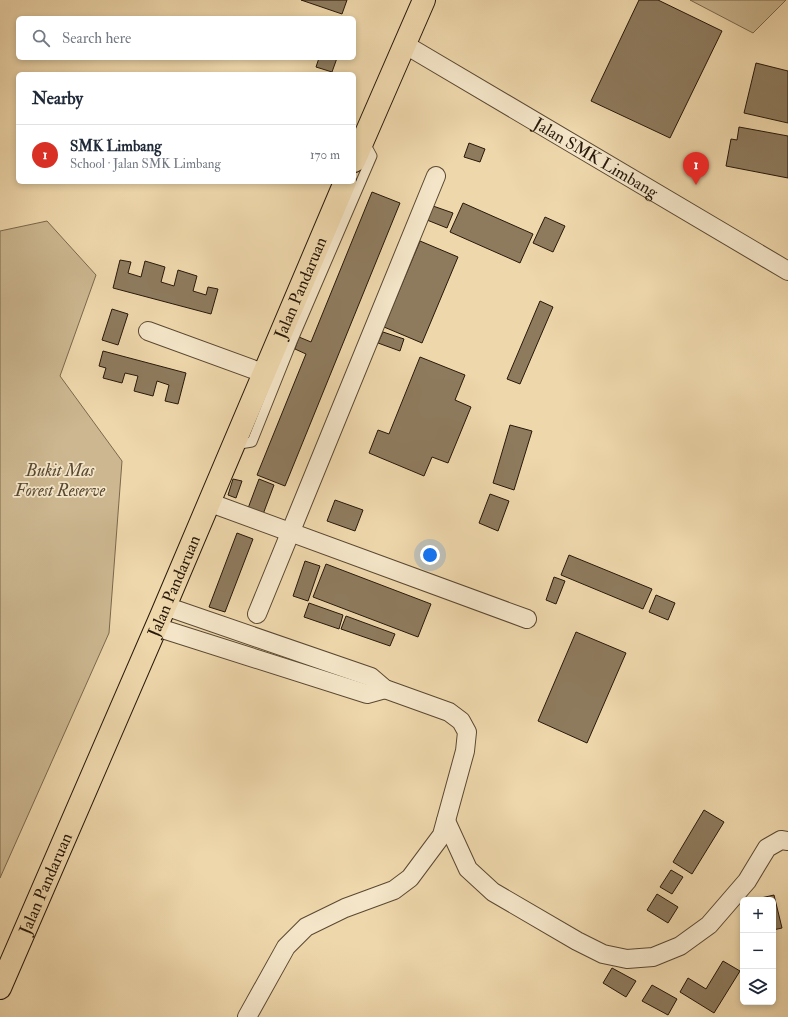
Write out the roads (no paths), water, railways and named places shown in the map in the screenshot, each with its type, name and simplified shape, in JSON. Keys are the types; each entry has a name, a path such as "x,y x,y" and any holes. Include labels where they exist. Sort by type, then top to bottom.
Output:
{"highway":[{"path":"356,156 424,0"},
{"name":"Jalan Pandaruan","path":"0,988 156,628 208,502 344,184"}],"street":[{"name":"Jalan SMK Limbang","path":"404,44 788,271"},
{"path":"257,614 436,176"},
{"path":"148,331 263,373"},
{"path":"208,502 527,619"},
{"path":"165,606 371,676 385,689 448,712 461,721 467,732 465,751 442,835 410,878 394,890 345,908 306,927 286,947 247,1017"},
{"path":"156,628 367,694 385,689"},
{"path":"446,821 468,869 493,892 577,941 603,954 627,959 654,957 680,946 709,925 747,881 767,848 781,840 788,841"}],"lane":[{"path":"233,445 252,442 292,342 372,156 363,140"}],"place":[{"name":"SMK Limbang","path":"696,185"}],"park label":[{"name":"Bukit Mas Forest Reserve","path":"60,480"}]}
